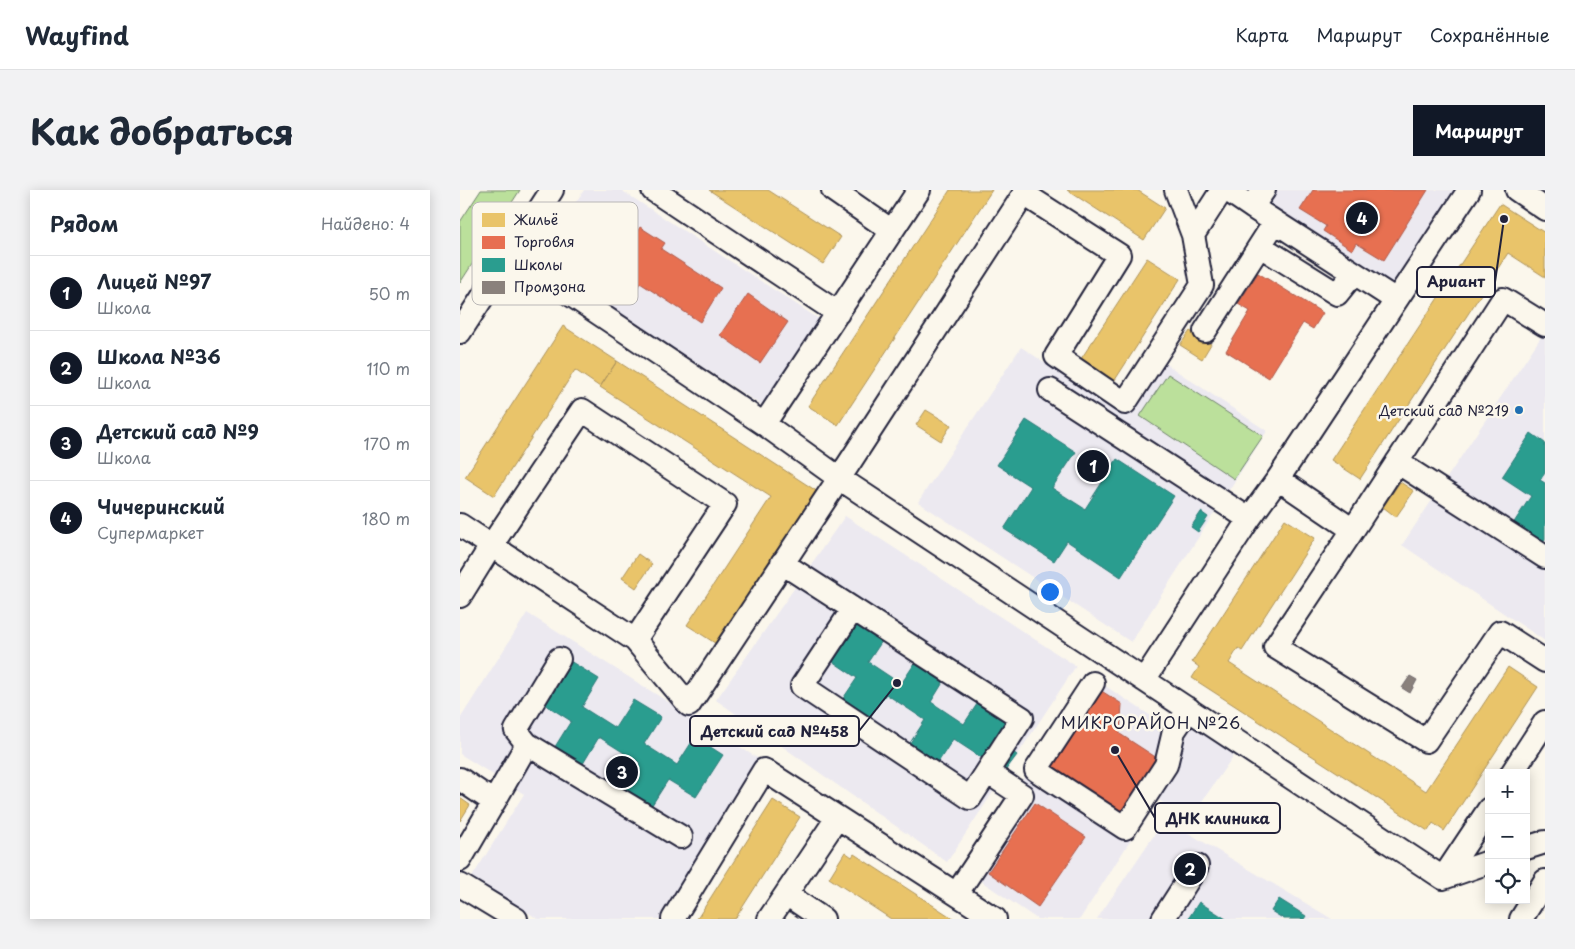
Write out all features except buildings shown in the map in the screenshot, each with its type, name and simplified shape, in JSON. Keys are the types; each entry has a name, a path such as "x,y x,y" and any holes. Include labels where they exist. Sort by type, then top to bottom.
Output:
{"street":[{"path":"544,202 552,190"},
{"path":"653,190 838,313"},
{"path":"833,190 892,231"},
{"path":"764,424 919,190"},
{"path":"460,525 635,640 689,705 1024,194 1119,255 1056,356 1125,403 1202,285 1193,235 1176,190"},
{"path":"1193,235 1222,190"},
{"path":"1227,190 1258,198 1275,222 1396,300"},
{"path":"1144,680 1469,190"},
{"path":"1517,190 1545,209"},
{"path":"1205,331 1275,222"},
{"path":"1260,246 1337,294 1354,273"},
{"path":"1545,325 1502,299 1275,647 1426,741 1500,632 1545,661"},
{"path":"460,332 477,305"},
{"path":"586,305 764,424 839,478 1443,878"},
{"path":"1050,390 1249,519"},
{"path":"460,596 582,410 725,504 635,640"},
{"path":"1397,462 1545,556"},
{"path":"1278,479 1353,530"},
{"path":"782,563 1022,718 970,798 802,686 853,609"},
{"path":"560,659 516,730 526,744 681,837"},
{"path":"1093,683 1036,770 1125,828 1166,764 1174,731 1189,709"},
{"path":"1515,769 1545,722"},
{"path":"460,860 526,744"},
{"path":"673,919 764,770 995,919"},
{"path":"957,894 1022,795 987,772"},
{"path":"460,779 494,802"},
{"path":"1443,878 1485,814"},
{"path":"769,919 837,818"},
{"path":"1530,847 1545,842"},
{"path":"1443,878 1485,863"},
{"path":"1163,919 1197,866"},
{"path":"1521,919 1545,881"},
{"path":"460,885 516,919"},
{"path":"786,894 823,919"}],"shaded area":[{"path":"584,190 621,190 819,319 763,406 607,305 638,305 638,202 576,202"},
{"path":"1271,190 1454,190 1390,286 1264,201"},
{"name":"Детский сад №219","path":"1545,331 1545,641 1402,545"},
{"path":"1021,347 1126,416 1163,362 1267,431 1131,642 918,502"},
{"path":"845,516 1076,666 947,862 716,700"},
{"path":"527,613 762,761 662,919 538,919 472,877 524,794 460,754 460,719"},
{"path":"1090,676 1180,735 1188,725 1234,755 1189,820 1157,799 1080,919 1037,919 975,877 1032,789 1022,781"},
{"path":"1165,819 1332,919 1097,919"}],"green space":[{"path":"481,190 520,190 512,202 473,202"},
{"path":"472,204 472,264 460,283 460,222"},
{"path":"1168,374 1263,436 1234,479 1140,416"}],"place":[{"name":"Чичеринский","path":"1362,218"},
{"name":"Ариант","path":"1504,219"},
{"name":"Детский сад №219","path":"1519,410"},
{"name":"Лицей №97","path":"1093,466"},
{"name":"Детский сад №458","path":"897,683"},
{"name":"ДНК клиника","path":"1115,750"},
{"name":"Детский сад №9","path":"622,772"},
{"name":"Школа №36","path":"1190,869"}],"district":[{"name":"МИКРОРАЙОН №26","path":"1151,722"}]}
